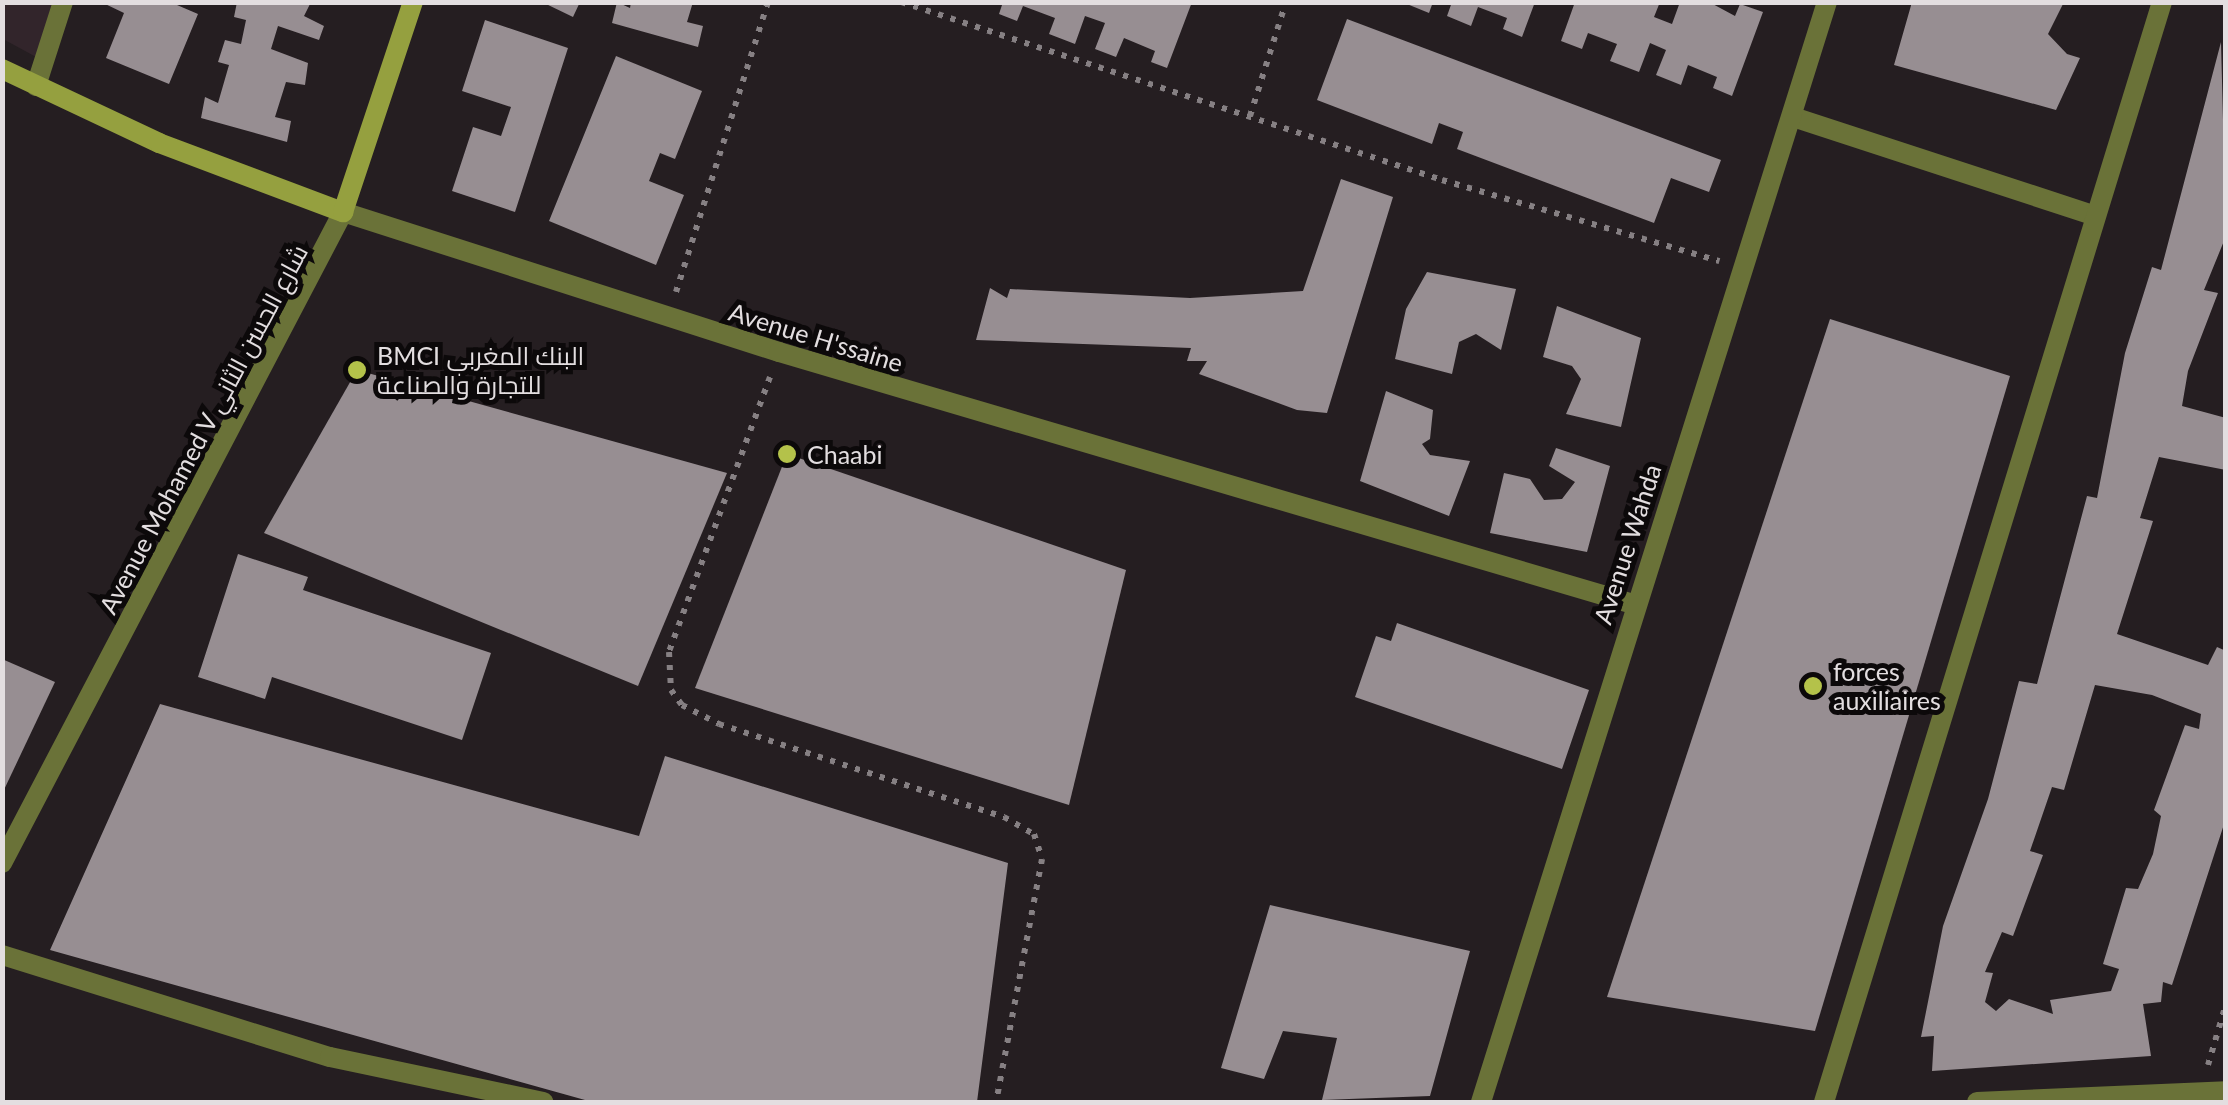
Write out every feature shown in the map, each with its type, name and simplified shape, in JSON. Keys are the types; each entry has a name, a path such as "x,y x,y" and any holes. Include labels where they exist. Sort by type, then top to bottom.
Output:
{"street":[{"path":"36,86 63,2"},
{"name":"Avenue Mohamed V شارع الحسن الثاني","path":"2,863 342,212 414,2"},
{"name":"Avenue Wahda","path":"1482,1102 1633,604 1827,2"},
{"path":"1824,1102 2093,216 2162,2"},
{"name":"Avenue H'ssaine","path":"2,68 160,143 342,212 779,352 1633,604"},
{"path":"1793,117 2093,216"},
{"path":"2,955 330,1057 543,1102"},
{"path":"1977,1102 2099,1100 2226,1091"}],"path":[{"path":"668,317 768,2"},
{"path":"900,2 1250,116 1744,268"},
{"path":"1250,116 1286,2"},
{"path":"779,352 669,652 671,690 682,705 719,724 1004,817 1034,834 1042,859 996,1102"},
{"path":"2201,1092 2226,1004"}],"shaded area":[{"path":"2,3 54,3 38,58 3,39"}],"building":[{"path":"101,2 170,2 198,14 169,84 106,58 124,13"},
{"path":"237,2 311,2 304,16 324,26 319,40 278,26 271,49 308,63 305,85 286,82 275,117 291,121 287,142 201,118 205,97 218,103 229,65 218,62 225,40 241,44 246,20 234,17"},
{"path":"542,2 580,2 573,17"},
{"path":"617,2 630,8 631,2 693,2 687,22 703,26 698,47 612,23"},
{"path":"1003,2 1192,2 1167,68 1151,62 1155,51 1124,38 1116,57 1095,49 1105,23 1085,16 1075,44 1049,34 1055,18 1023,6 1017,21 999,14"},
{"path":"1402,2 1433,2 1429,13"},
{"path":"1452,2 1535,2 1522,37 1503,29 1507,18 1478,7 1471,26 1447,16"},
{"path":"1575,2 1660,2 1654,17 1672,24 1680,2 1709,2 1735,16 1740,4 1763,12 1732,96 1713,88 1717,77 1688,65 1681,85 1656,75 1666,50 1650,43 1639,72 1610,61 1617,44 1588,33 1582,49 1561,41"},
{"path":"1912,2 2064,2 2048,34 2067,54 2080,58 2056,110 1894,65"},
{"path":"1347,19 1721,160 1709,192 1671,178 1654,223 1457,149 1463,132 1439,123 1432,144 1317,100"},
{"path":"485,20 568,48 515,212 452,191 473,127 501,136 511,107 462,91"},
{"path":"2221,42 2226,236 2204,290 2218,293 2188,371 2182,406 2226,418 2226,470 2159,457 2140,518 2153,521 2117,634 2208,665 2217,647 2226,651 2226,818 2172,985 2163,982 2161,1002 2143,1004 2151,1056 1932,1071 1934,1036 1921,1037 1943,926 1988,799 2019,681 2037,684 2087,496 2097,498 2125,353 2152,267 2161,270","holes":["2095,685 2152,695 2201,714 2199,729 2185,725 2154,810 2161,816 2153,854 2138,889 2126,888 2103,964 2119,969 2111,991 2050,1000 2053,1014 2009,999 1996,1011 1985,1002 1993,973 1985,972 2002,932 2013,936 2043,855 2030,851 2052,787 2064,790"]},
{"path":"616,56 702,91 675,159 660,153 649,181 684,195 656,265 549,221"},
{"path":"1341,179 1393,197 1327,413 1297,410 1199,374 1207,361 1187,361 1191,348 976,340 990,288 1007,298 1010,289 1190,298 1303,291"},
{"path":"1427,272 1516,289 1501,350 1476,334 1459,342 1452,374 1395,359 1406,309"},
{"path":"1557,306 1641,338 1621,427 1566,414 1581,379 1572,366 1543,357"},
{"name":"forces auxiliaires","path":"1830,319 2010,376 1815,1031 1607,997"},
{"path":"357,370 727,473 638,686 264,533"},
{"path":"1386,391 1433,410 1430,439 1422,444 1430,455 1470,461 1449,516 1360,481"},
{"path":"1556,448 1610,466 1587,552 1490,533 1504,473 1530,479 1544,500 1562,499 1575,482 1549,466"},
{"path":"787,454 1126,570 1069,805 695,688"},
{"path":"238,554 308,577 303,590 491,653 462,740 272,677 265,699 198,677"},
{"path":"1397,623 1589,690 1562,769 1355,697 1376,636 1391,641"},
{"path":"2,659 55,682 2,794"},
{"path":"160,704 639,836 665,756 1008,863 977,1102 585,1100 50,950"},
{"path":"1270,905 1470,951 1430,1096 1322,1100 1337,1038 1283,1031 1264,1079 1221,1068"}],"place":[{"name":"BMCI البنك المغربي للتجارة والصناعة","path":"357,370"},
{"name":"Chaabi","path":"787,454"},
{"name":"forces auxiliaires","path":"1813,686"}]}
